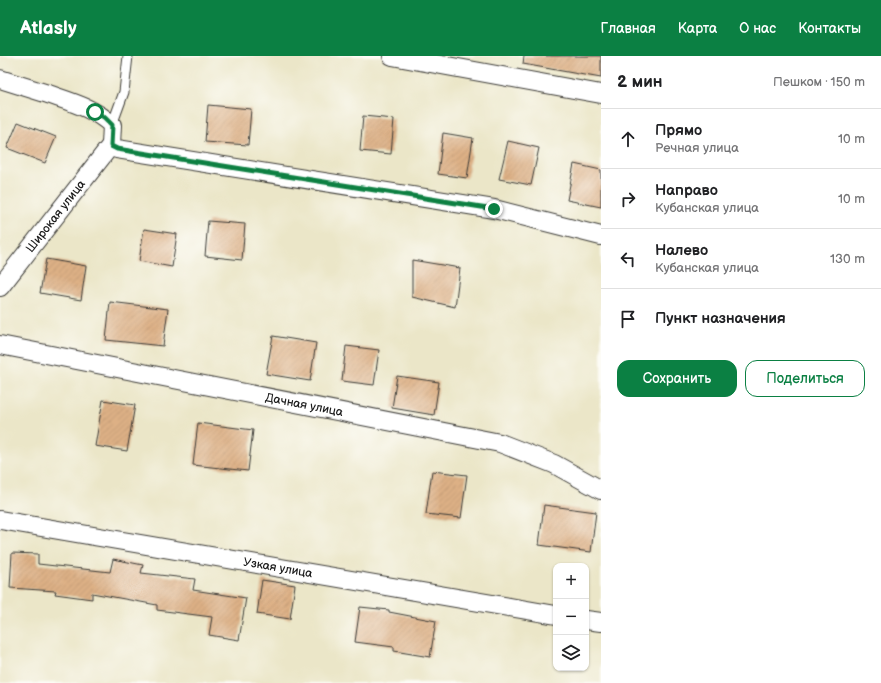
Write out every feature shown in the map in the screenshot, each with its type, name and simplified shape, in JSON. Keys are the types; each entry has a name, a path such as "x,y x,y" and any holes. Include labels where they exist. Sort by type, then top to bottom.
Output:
{"street":[{"path":"392,56 601,94"},
{"path":"0,79 74,103 104,117 112,125 111,146 124,151 494,209 601,236"},
{"name":"Широкая улица","path":"0,287 111,146"},
{"name":"Дачная улица","path":"0,345 500,443 554,464 601,490"},
{"name":"Узкая улица","path":"0,520 553,614"},
{"path":"589,620 601,622"}],"lane":[{"path":"112,125 124,92 128,56"}],"building":[{"path":"524,56 601,56 601,78 523,64"},
{"path":"208,105 251,109 248,145 205,142"},
{"path":"363,116 394,119 391,154 360,151"},
{"path":"18,122 56,137 45,163 7,148"},
{"path":"443,133 473,138 467,178 438,174"},
{"path":"508,141 539,148 531,185 499,179"},
{"path":"574,164 601,170 601,207 567,200"},
{"path":"208,221 245,224 242,260 205,256"},
{"path":"144,229 177,234 172,267 139,261"},
{"path":"46,259 86,266 81,300 40,293"},
{"path":"412,260 460,268 455,307 412,297"},
{"path":"110,302 168,309 163,346 106,340"},
{"path":"273,336 316,343 310,381 266,374"},
{"path":"346,346 379,350 374,385 342,381"},
{"path":"397,376 439,382 434,415 392,408"},
{"path":"103,400 135,405 127,451 95,446"},
{"path":"198,423 253,430 248,471 193,465"},
{"path":"432,471 467,475 461,518 426,514"},
{"path":"544,505 596,512 591,552 539,545"},
{"path":"12,553 38,554 38,564 110,572 113,559 143,565 141,573 195,579 193,590 246,598 239,640 209,635 212,617 157,610 157,605 92,593 92,599 55,594 56,591 10,588"},
{"path":"262,580 295,585 290,619 257,614"},
{"path":"360,607 389,610 389,612 436,621 430,657 394,651 394,647 355,642"}],"route":[{"path":"95,112 104,117 112,125 111,146 124,151 494,209"}]}
